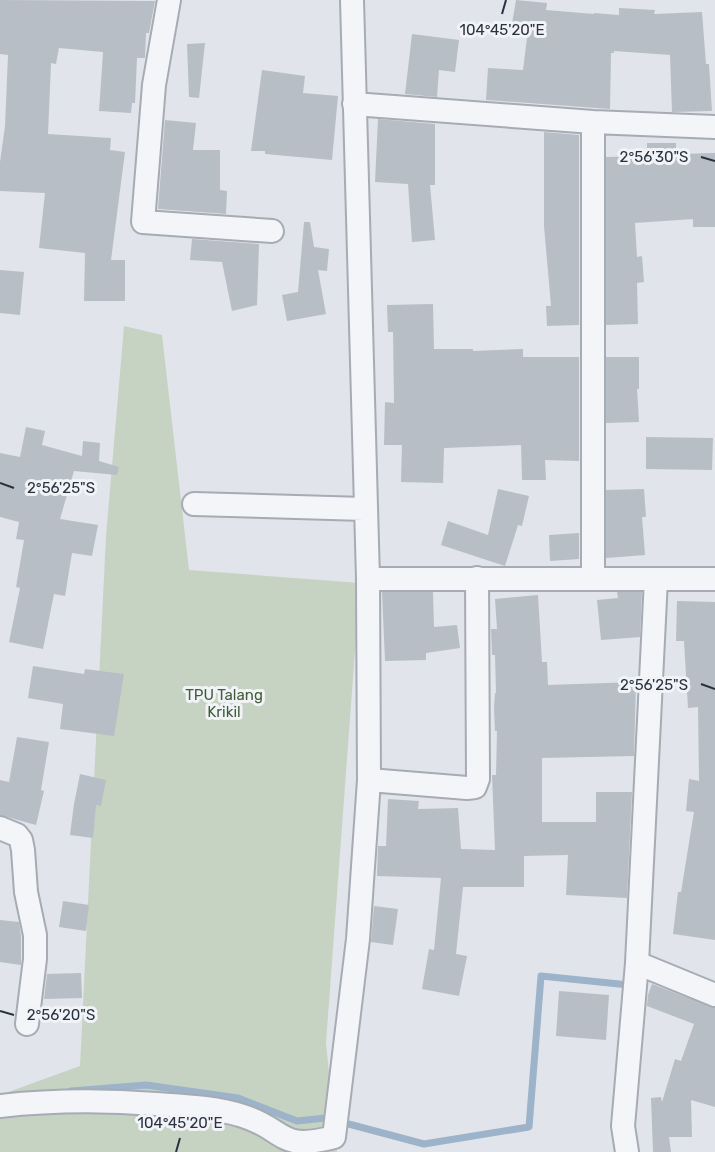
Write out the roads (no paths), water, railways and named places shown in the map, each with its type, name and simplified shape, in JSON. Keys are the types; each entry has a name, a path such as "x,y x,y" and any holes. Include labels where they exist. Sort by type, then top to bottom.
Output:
{"street":[{"path":"169,0 154,85 143,222 272,231"},
{"path":"0,1106 73,1100 194,1107 244,1116 257,1122 287,1143 298,1147 309,1146 339,1131 358,939 369,780 368,579 364,509 352,0"},
{"path":"354,104 593,122 715,127"},
{"path":"593,122 593,579"},
{"path":"194,504 364,509"},
{"path":"369,780 475,787 478,779 477,578"},
{"path":"368,579 715,579"},
{"path":"627,1152 623,1126 637,963 656,579"},
{"path":"0,828 17,835 21,840 26,892 35,935 35,960 27,1024"},
{"path":"637,963 715,994"}],"waterway":[{"path":"71,1091 146,1085 238,1098 297,1121 326,1118 424,1144 529,1127 541,976 629,985 629,983"}],"park label":[{"name":"TPU Talang Krikil","path":"224,704"}]}
